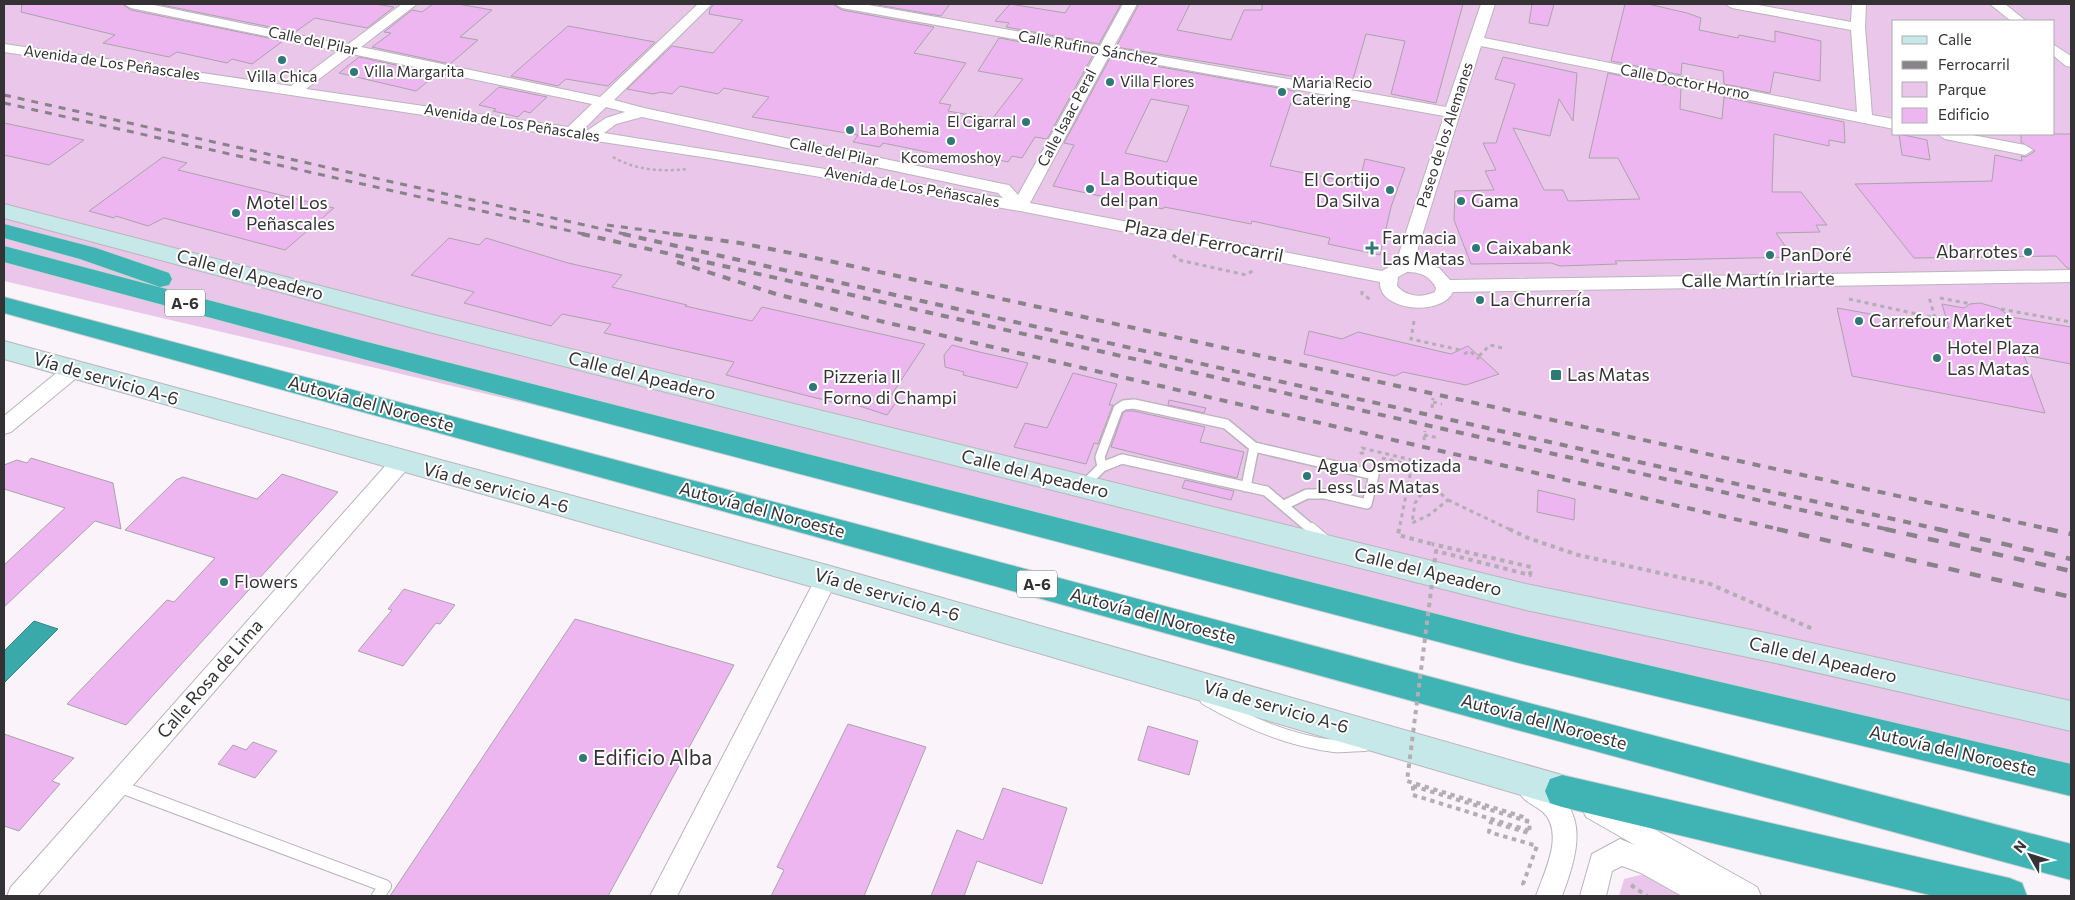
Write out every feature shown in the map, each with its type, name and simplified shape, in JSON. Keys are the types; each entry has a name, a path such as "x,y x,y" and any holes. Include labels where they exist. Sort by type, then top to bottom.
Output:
{"highway":[{"path":"4,231 88,254 366,351"},
{"name":"Autovía del Noroeste","path":"4,254 366,351 1510,647 2071,780"},
{"name":"Autovía del Noroeste","path":"4,306 1521,716 2071,862"},
{"path":"1562,791 2009,896"}],"street":[{"name":"Calle del Pilar","path":"132,4 602,102 641,112 1003,189 1020,206"},
{"path":"295,90 410,4"},
{"path":"571,132 705,4"},
{"name":"Calle Rufino Sánchez","path":"842,4 1452,113"},
{"name":"Calle Isaac Peral","path":"1020,206 1130,4"},
{"name":"Paseo de los Alemanes","path":"1404,266 1412,235 1488,4"},
{"path":"1732,4 1858,27"},
{"path":"1859,4 1858,27 1865,118"},
{"path":"1997,4 2018,20"},
{"name":"Calle Doctor Horno","path":"1476,41 1892,124"},
{"name":"Avenida de Los Peñascales","path":"4,48 709,153 1020,206"},
{"path":"2055,50 2071,63"},
{"name":"Calle del Pilar","path":"592,135 612,121 641,112"},
{"path":"1950,135 2025,150"},
{"name":"Plaza del Ferrocarril","path":"1020,206 1388,278"},
{"name":"Calle del Apeadero","path":"4,211 425,322 1526,597 1771,648 2071,716"},
{"path":"1404,266 1426,269 1438,276 1444,286 1444,292 1432,302 1411,302 1393,292 1388,286 1388,278 1393,270 1404,266"},
{"name":"Calle Martín Iriarte","path":"1444,286 1846,278 2071,276"},
{"name":"Vía de servicio A-6","path":"4,350 401,462 827,578 1562,791 1619,820 1748,896"},
{"path":"4,427 73,370"},
{"name":"Calle Rosa de Lima","path":"20,896 401,462"},
{"path":"663,896 827,578"},
{"path":"1510,777 1554,806 1566,829 1563,858 1540,892"},
{"path":"1594,896 1601,864 1620,852 1650,864 1708,896"}],"lane":[{"path":"1102,467 1100,457 1118,409 1124,405 1134,404 1226,424 1254,447 1374,475 1366,504 1326,494 1307,494 1284,504"},
{"path":"1246,487 1254,447"},
{"path":"1082,486 1102,467 1122,459 1266,491 1284,504 1333,548"},
{"path":"117,786 385,886 378,896"}],"path":[{"path":"1846,278 1852,290 1839,292 1850,300 1935,318 1929,296 1972,304"},
{"path":"2001,309 2071,322"},
{"path":"1411,338 1460,350"},
{"path":"1464,354 1470,351 1479,357 1490,345 1502,348"},
{"path":"1432,408 1433,400 1442,404"},
{"path":"1424,440 1425,430"},
{"path":"1424,435 1440,438"},
{"path":"1437,466 1362,448 1361,453 1412,465 1398,535 1531,567 1530,575 1436,551 1407,781 1527,818 1527,824 1527,830 1413,795 1414,786 1521,820 1530,822 1527,842"},
{"path":"1448,500 1429,515 1412,523 1415,502 1429,484 1448,500 1528,538 1578,556 1710,584 1820,632"},
{"path":"1529,833 1491,822 1489,832 1537,846 1523,884 1540,892"},
{"path":"1624,879 1647,896"}],"green space":[{"path":"4,4 2071,4 2071,765 4,281"},
{"path":"1644,874 1682,896 1619,896 1624,879"}],"water":[{"path":"34,621 58,629 4,683 4,651"}],"building":[{"path":"22,4 122,4 131,10 283,41 252,64 232,59 227,63 177,52 169,57 103,43 115,35 21,12"},
{"path":"157,4 375,4 394,7 367,28 315,18 295,32"},
{"path":"433,4 458,4 492,10 460,37 478,40 450,64 372,47 391,33 384,32 412,10 422,12"},
{"path":"714,4 833,4 842,10 934,27 914,53 966,63 939,103 951,105 948,111 992,119 1023,79 978,71 999,38 1093,55 1047,139 1035,137 1022,158 1012,156 1008,162 999,160 995,166 883,143 880,147 853,142 858,135 752,117 769,97 724,88 718,94 680,86 672,94 661,92 653,94 627,89 672,46 713,53 743,20 709,14"},
{"path":"872,4 950,4 941,16"},
{"path":"1010,4 1065,13 1071,4 1121,4 1099,44 1006,27 1009,23 995,21"},
{"path":"1139,4 1190,4 1177,30 1231,40 1244,10 1262,10 1262,4 1463,4 1436,103 1391,94 1405,41 1366,34 1351,86 1116,47"},
{"path":"1532,4 1554,4 1548,26 1529,23"},
{"path":"1625,4 1648,4 1687,13 1701,18 1699,30 1738,38 1739,35 1775,42 1775,31 1821,41 1820,81 1774,72 1770,93 1724,84 1723,71 1682,63 1681,75 1611,61"},
{"path":"568,26 655,42 608,86 566,79 558,86 511,76"},
{"path":"359,57 437,74 416,91 339,73"},
{"path":"1503,57 1577,73 1573,121 1559,99 1550,136 1513,128 1544,190 1563,190 1568,201 1640,199 1618,158 1589,158 1608,73 1681,88 1680,109 1722,119 1724,97 1844,122 1845,143 1829,140 1829,146 1774,134 1772,192 1801,192 1827,225 1816,225 1820,232 1776,233 1793,257 1615,261 1617,264 1560,266 1551,263 1471,264 1454,220 1455,191 1494,190 1485,171 1496,170 1483,143 1496,143 1515,84 1495,79"},
{"path":"1110,58 1295,91 1270,166 1359,184 1365,159 1405,168 1391,207 1380,255 1328,244 1330,238 1252,221 1251,224 1164,207 1163,209 1053,186 1074,145 1064,143","holes":["1151,99 1189,106 1167,162 1125,153"]},
{"path":"499,87 547,97 530,113 524,111 518,117 493,111 496,109 479,105"},
{"path":"4,123 84,140 49,165 4,155"},
{"path":"2071,134 2071,268 2067,268 2056,256 1914,258 1855,184 1992,181 1995,155 2022,161 2021,156 2026,157 2035,151 2021,142 2021,135"},
{"path":"1899,135 1927,140 1930,160 1902,155"},
{"name":"Motel Los Peñascales","path":"163,157 187,163 178,170 334,208 285,250 164,218 148,226 116,216 114,218 89,211"},
{"path":"449,238 479,245 486,238 568,263 622,275 612,287 752,321 762,307 925,344 892,394 897,401 887,415 835,398 832,402 726,375 734,362 604,333 611,324 562,314 551,326 464,303 474,292 411,275"},
{"name":"Hotel Plaza Las Matas","path":"1980,303 1998,308 2011,317 2071,327 2071,364 2024,355 2045,413 1852,376 1837,308 1949,328 1942,304 1964,308 1970,304"},
{"path":"1309,331 1342,339 1358,332 1451,354 1468,346 1499,374 1466,385 1403,372 1395,376 1304,354"},
{"path":"952,345 1028,363 1017,388 963,375 964,372 945,367 944,355"},
{"path":"1073,373 1117,384 1109,405 1113,405 1098,444 1094,443 1086,464 1014,447 1025,423 1047,428"},
{"path":"1169,400 1206,408 1204,413 1168,405"},
{"path":"1134,411 1205,427 1200,442 1244,452 1237,478 1111,447 1123,413"},
{"path":"31,458 113,483 121,529 95,521 4,607 4,565 65,508 4,489 4,465 17,460 27,463"},
{"path":"282,474 338,492 126,725 67,704 167,600 174,602 215,558 125,530 176,480 183,477 257,499"},
{"path":"1185,480 1234,491 1231,500 1182,488"},
{"path":"1538,490 1575,499 1574,520 1537,512"},
{"path":"404,589 455,605 440,624 436,623 403,666 358,651 392,610 388,609"},
{"name":"Edificio Alba","path":"575,619 734,665 608,896 390,896"},
{"path":"848,724 926,747 864,896 771,896 784,870 777,867"},
{"path":"1148,726 1198,741 1189,775 1138,760"},
{"path":"4,734 74,758 52,781 60,784 19,831 4,826"},
{"path":"253,742 277,751 255,778 218,764 233,745 246,750"},
{"path":"1003,788 1067,808 1042,884 977,861 964,896 931,896 957,830 983,840"}],"railway":[{"path":"4,95 629,235"},
{"path":"4,103 588,235"},
{"path":"607,225 683,235"},
{"path":"582,234 1890,530"},
{"path":"623,234 1942,530"},
{"path":"673,234 740,243 811,257 2053,530"},
{"path":"677,262 776,294 880,321 1782,530"},
{"path":"1777,529 2071,597"},
{"path":"1885,529 2071,571"},
{"path":"1937,529 2071,559"},
{"path":"2047,529 2071,534"}],"place":[{"name":"Villa Chica","path":"282,60"},
{"name":"Villa Margarita","path":"354,72"},
{"name":"Villa Flores","path":"1110,82"},
{"name":"Maria Recio Catering","path":"1282,92"},
{"name":"El Cigarral","path":"1026,122"},
{"name":"La Bohemia","path":"850,130"},
{"name":"Kcomemoshoy","path":"951,141"},
{"name":"La Boutique del pan","path":"1090,189"},
{"name":"El Cortijo Da Silva","path":"1390,190"},
{"name":"Gama","path":"1461,201"},
{"name":"Motel Los Peñascales","path":"236,213"},
{"name":"Farmacia Las Matas","path":"1372,248"},
{"name":"Caixabank","path":"1476,248"},
{"name":"Abarrotes","path":"2028,252"},
{"name":"PanDoré","path":"1770,255"},
{"name":"La Churrería","path":"1480,300"},
{"name":"Carrefour Market","path":"1859,321"},
{"name":"Hotel Plaza Las Matas","path":"1937,358"},
{"name":"Las Matas","path":"1556,375"},
{"name":"Pizzeria Il Forno di Champi","path":"813,387"},
{"name":"Agua Osmotizada Less Las Matas","path":"1307,476"},
{"name":"Flowers","path":"224,582"},
{"name":"Edificio Alba","path":"583,758"}]}
